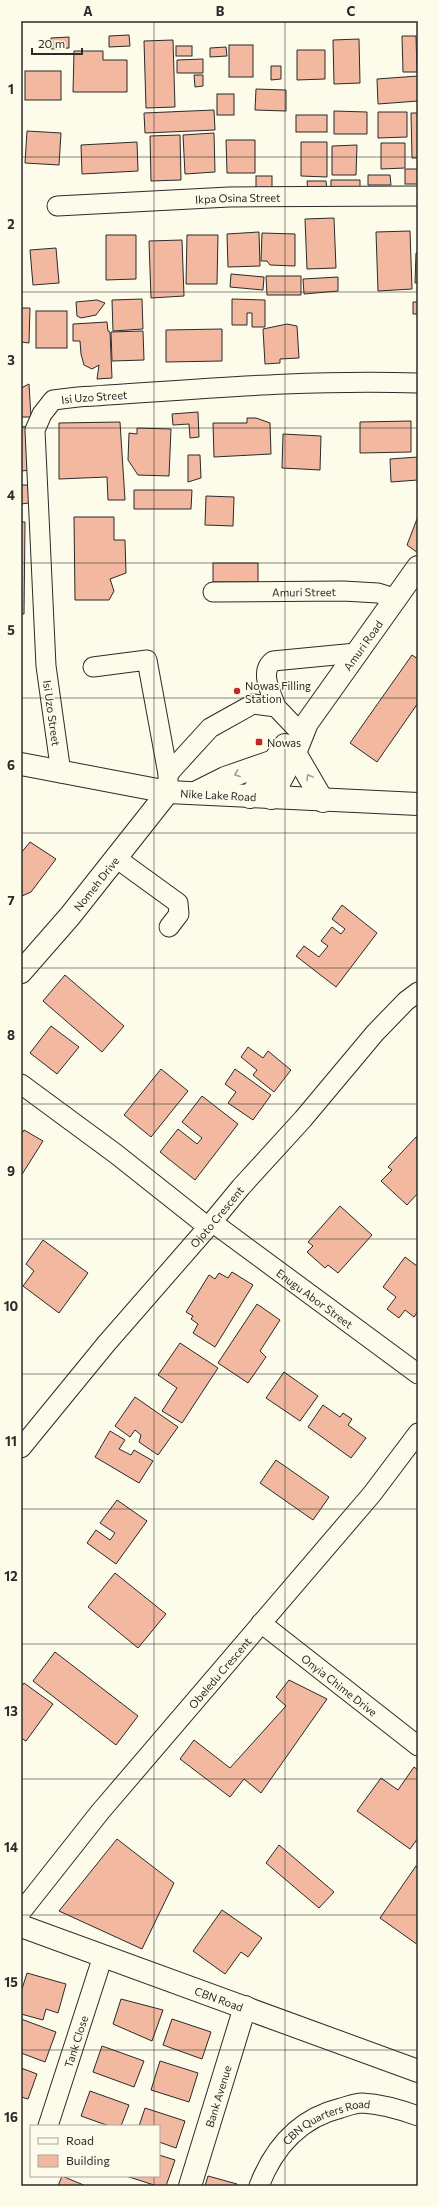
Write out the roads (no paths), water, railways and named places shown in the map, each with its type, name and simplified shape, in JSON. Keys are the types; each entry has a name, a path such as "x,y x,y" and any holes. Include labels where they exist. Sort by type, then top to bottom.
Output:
{"main road":[{"name":"Amuri Road","path":"260,797 274,761 302,726 418,567"},
{"name":"Amuri Road","path":"260,797 295,753 302,726"},
{"path":"295,753 323,801"},
{"path":"194,794 225,778 274,761"},
{"name":"Nike Lake Road","path":"21,764 61,773 168,783 194,794 323,801 418,804"},
{"name":"Nomeh Drive","path":"21,972 65,922 116,858 168,783"},
{"name":"CBN Road","path":"21,1926 418,2071"},
{"name":"Bank Avenue","path":"190,2186 245,2007"}],"street":[{"name":"Ikpa Osina Street","path":"57,206 229,197 418,196"},
{"name":"Isi Uzo Street","path":"61,773 46,666 35,430 42,414 53,400 78,397 263,385 386,382 418,383"},
{"name":"Amuri Street","path":"213,592 343,591 378,593 394,598"},
{"path":"276,707 265,674 267,666 273,661 356,653"},
{"path":"93,667 147,660 168,783"},
{"path":"168,783 210,728 253,704 276,707 302,726"},
{"path":"116,858 178,904 179,914 169,927"},
{"name":"Ojoto Crescent","path":"21,1448 101,1350 375,1033 406,1001 418,992"},
{"name":"Enugu Abor Street","path":"21,1084 210,1225 418,1374"},
{"name":"Obeledu Crescent","path":"21,1912 100,1812 372,1494 418,1433"},
{"name":"Onyia Chime Drive","path":"261,1623 418,1746"},
{"name":"Tank Close","path":"48,2125 103,1956"},
{"name":"CBN Quarters Road","path":"259,2186 281,2146 300,2126 326,2112 360,2103 390,2106 418,2116"}],"place":[{"name":"Nowas Filling Station","path":"237,691"},
{"name":"Nowas","path":"259,742"}]}
